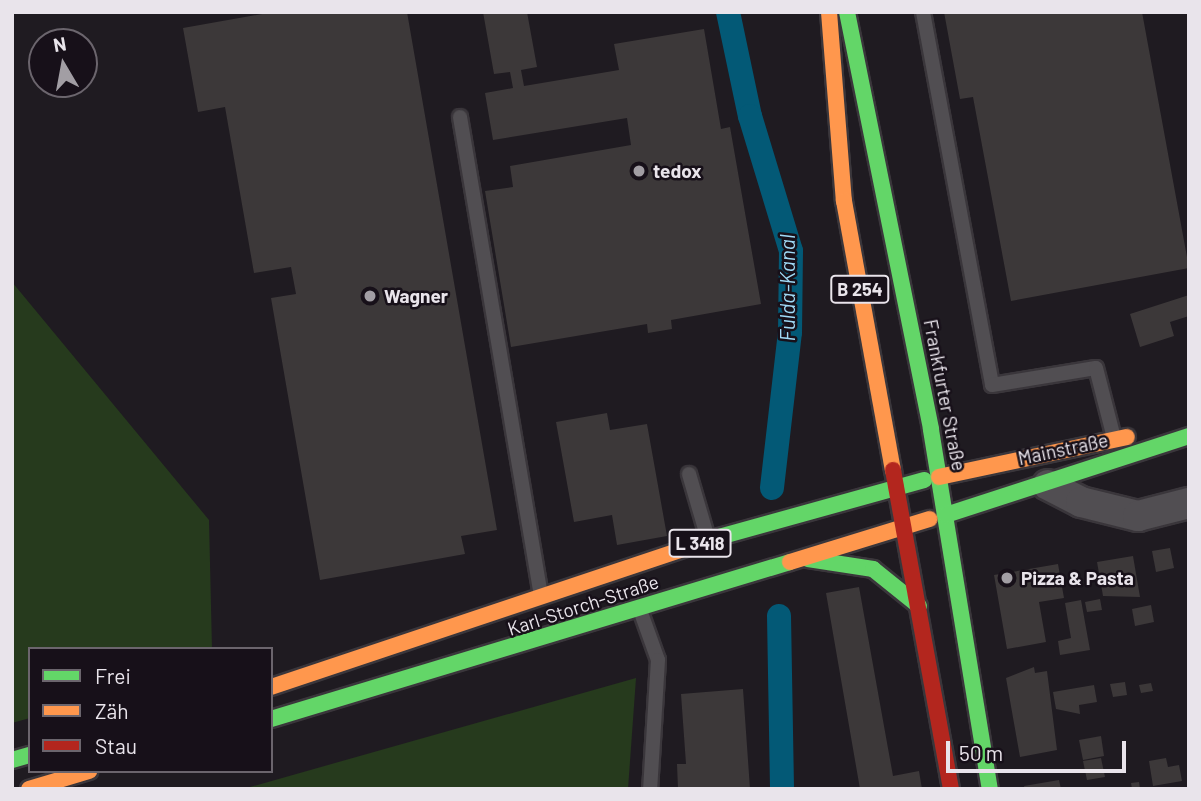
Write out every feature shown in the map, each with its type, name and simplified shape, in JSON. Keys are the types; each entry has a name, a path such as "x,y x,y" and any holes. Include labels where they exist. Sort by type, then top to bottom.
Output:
{"main road":[{"name":"B 254","path":"829,12 844,201 899,486 951,789"},
{"name":"Frankfurter Straße","path":"847,12 946,515 990,789"},
{"name":"Mainstraße","path":"899,486 1114,438 1189,434"},
{"name":"Mainstraße","path":"906,525 1048,485 1189,434"},
{"name":"Karl-Storch-Straße","path":"273,687 542,600 708,540 899,486"},
{"name":"Karl-Storch-Straße","path":"273,718 493,656 792,558 906,525"},
{"path":"792,558 873,569 919,606"},
{"path":"29,789 82,773"}],"street":[{"name":"Mainstraße","path":"1048,485 1080,502 1138,516 1189,503"}],"lane":[{"path":"923,12 992,385 1096,368 1114,438"},
{"path":"460,117 542,600 493,656"},
{"path":"689,474 708,540"},
{"path":"640,609 658,660 650,789"}],"green space":[{"path":"12,282 209,520 212,647 28,647 28,719 12,723"},
{"path":"636,678 628,789 243,789"}],"building":[{"name":"Wagner","path":"273,12 407,12 497,530 461,536 465,554 320,580 271,298 296,294 291,267 254,273 225,107 198,112 183,28"},
{"name":"tedox","path":"483,12 527,12 537,67 521,70 524,86 619,70 614,44 704,29 721,129 730,127 761,304 671,320 672,329 648,333 647,324 511,347 485,191 513,187 510,166 631,145 627,118 493,140 485,93 513,88 510,72 494,74"},
{"path":"944,12 1142,12 1189,268 1011,301 973,97 960,99"},
{"path":"1189,295 1189,316 1170,322 1174,336 1140,347 1130,314"},
{"path":"607,413 610,430 647,424 667,536 617,545 612,515 574,522 556,422"},
{"path":"1170,548 1174,568 1156,572 1152,551"},
{"path":"1133,556 1140,597 1103,596 1097,562"},
{"path":"1058,564 1064,598 1039,602 1046,642 1007,649 994,575"},
{"path":"859,587 893,776 919,771 922,789 860,789 826,593"},
{"path":"1100,599 1102,610 1087,612 1085,602"},
{"path":"1081,600 1090,650 1060,655 1058,641 1071,638 1065,603"},
{"path":"1151,605 1154,622 1135,626 1132,609"},
{"path":"1034,667 1035,673 1047,671 1057,750 1020,757 1006,678"},
{"path":"1125,682 1127,695 1113,697 1110,684"},
{"path":"1151,683 1153,691 1141,693 1139,685"},
{"path":"1094,685 1097,702 1079,705 1080,714 1056,709 1053,692"},
{"path":"743,689 750,789 678,789 677,764 686,764 681,694"},
{"path":"1101,736 1104,756 1083,760 1079,740"},
{"path":"1101,758 1105,777 1087,780 1083,761"},
{"path":"1166,758 1168,767 1179,765 1182,781 1153,786 1149,761"},
{"path":"1059,780 1061,789 1025,789 1024,786"},
{"path":"1139,782 1140,789 1132,789 1131,783"}],"waterway":[{"name":"Fulda-Kanal","path":"728,12 750,116 791,251 790,332 772,488"},
{"name":"Fulda-Kanal","path":"779,616 782,789"}],"traffic: fast":[{"path":"847,12 931,430 990,789"},
{"path":"946,515 1189,436"},
{"path":"719,537 924,480"},
{"path":"808,559 873,569 919,606"},
{"path":"273,718 790,562"},
{"path":"12,760 28,756"}],"traffic: slow":[{"path":"829,12 844,201 893,470"},
{"path":"939,477 1127,437"},
{"path":"790,562 930,519"},
{"path":"273,686 719,537"},
{"path":"29,789 82,773"}],"traffic: jam":[{"path":"893,470 951,789"}],"place":[{"name":"tedox","path":"639,171"},
{"name":"Wagner","path":"370,296"},
{"name":"Pizza & Pasta","path":"1007,578"}]}
